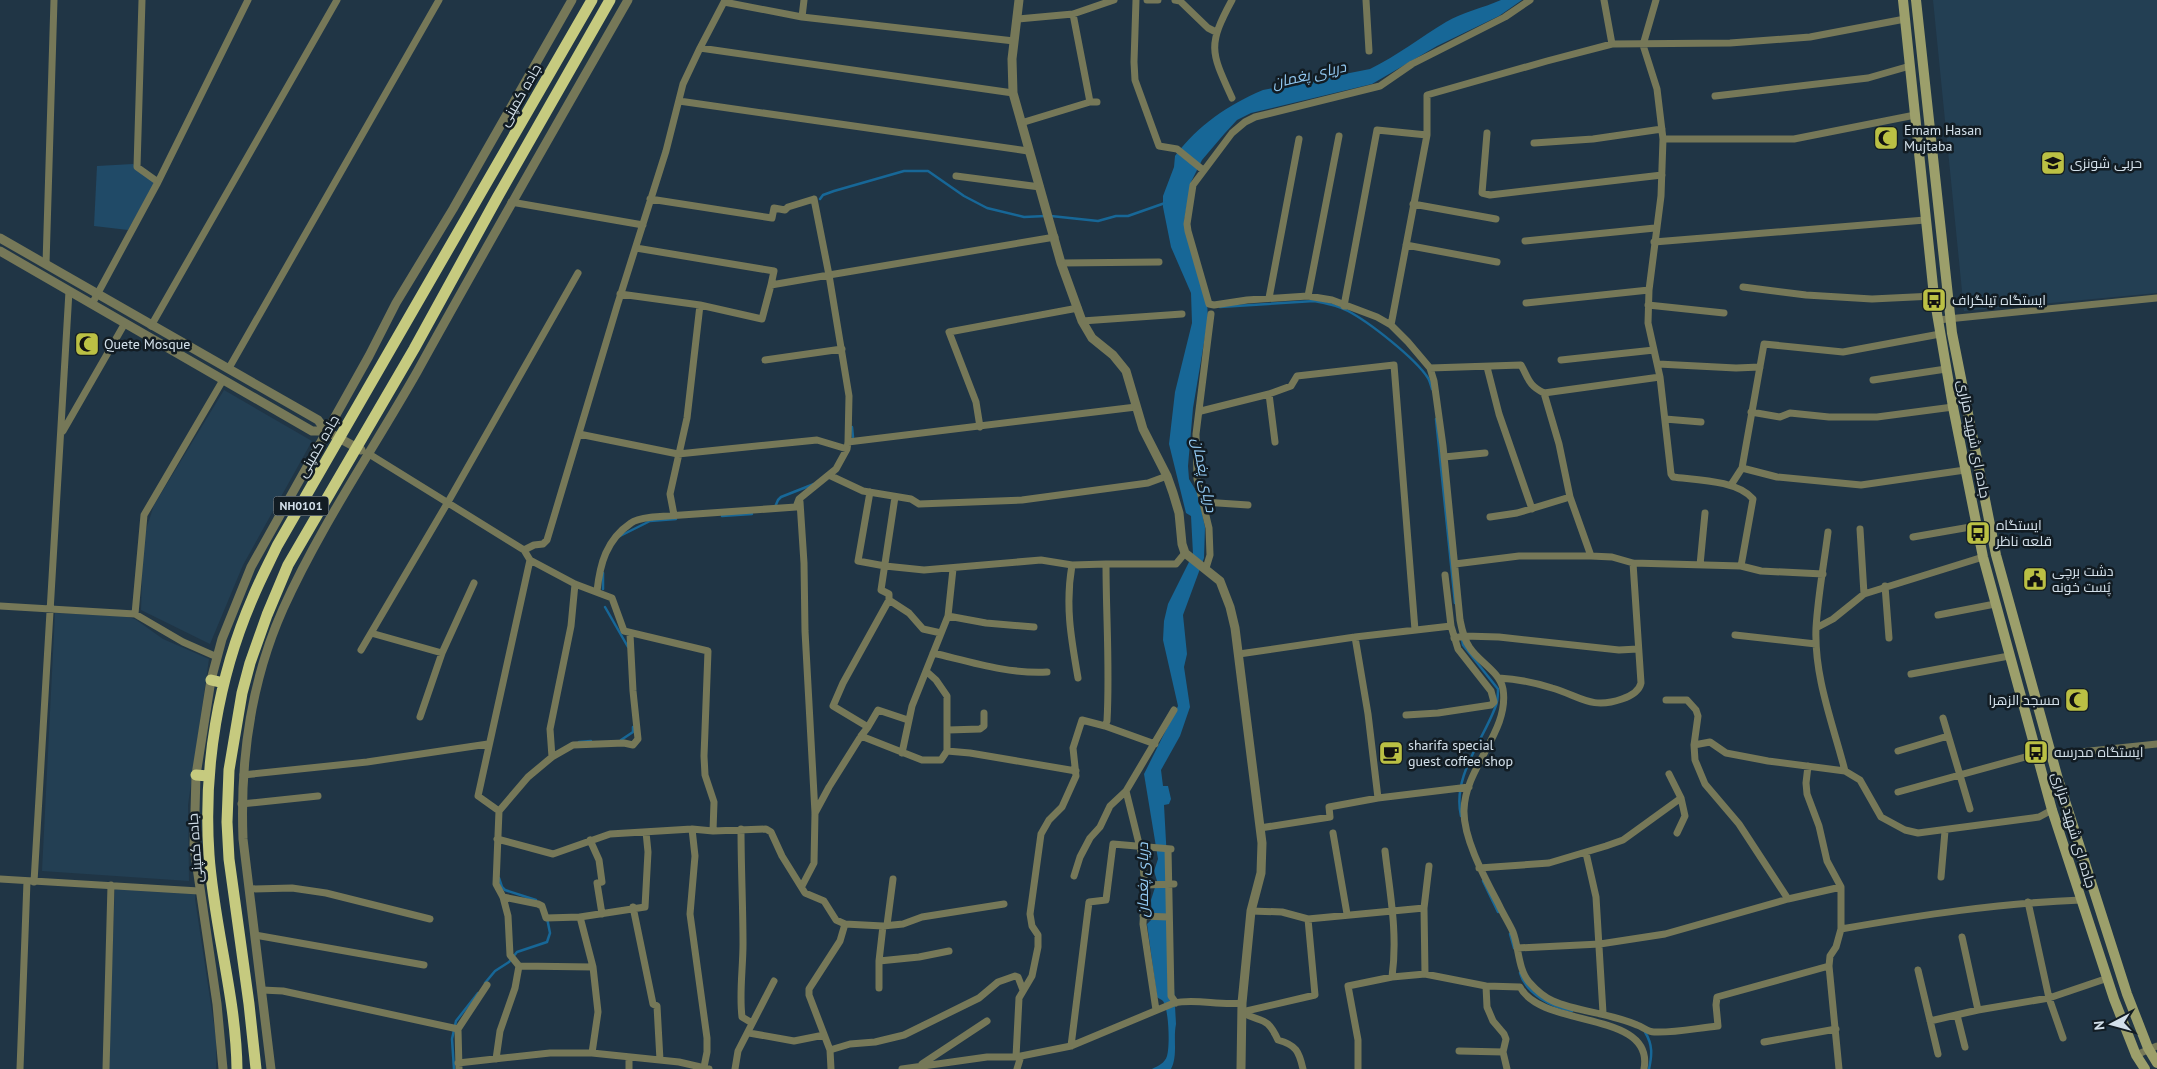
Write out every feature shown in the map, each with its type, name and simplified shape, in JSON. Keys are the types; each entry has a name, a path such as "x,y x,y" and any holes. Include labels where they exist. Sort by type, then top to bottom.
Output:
{"highway":[{"name":"جاده کمپنی","path":"237,1069 232,1012 209,856 208,776 224,683 252,598 277,546 592,0"},
{"name":"NH0101","path":"256,1069 249,1004 228,859 227,822 229,770 242,693 250,663 288,566 357,448 610,0"},
{"path":"211,680 224,683"},
{"path":"196,775 208,776"}],"main road":[{"name":"جاده ای شهید مزاری","path":"1903,0 1934,296 1976,526 1995,604 2052,810 2108,978 2136,1055 2145,1069"},
{"name":"جاده ای شهید مزاری","path":"1916,0 1951,318 1996,555 2051,755 2127,994 2153,1047 2157,1063"}],"street":[{"path":"46,264 54,0"},
{"path":"142,0 137,168 158,182"},
{"path":"242,0 242,12"},
{"path":"92,304 158,182 248,0"},
{"path":"151,326 337,0"},
{"path":"229,368 440,0"},
{"path":"271,1069 243,839 241,804 251,711 265,660 282,610 328,523 628,0"},
{"path":"802,17 804,0"},
{"path":"1018,0 1018,18 1014,41 1013,94 1061,263 1082,321 1092,338 1113,355 1126,371 1143,429 1167,476 1179,513 1182,544 1188,555 1220,581 1230,606 1239,654 1262,843 1261,872 1251,911 1242,1007 1241,1069"},
{"path":"1018,18 1073,14 1114,0"},
{"path":"1136,0 1135,80 1160,146 1177,149 1201,169"},
{"path":"1147,0 1158,0"},
{"path":"1174,0 1180,1 1208,28 1216,32"},
{"path":"1232,0 1216,32 1214,57 1232,98"},
{"path":"1366,0 1369,51"},
{"path":"1530,0 1505,17 1425,56 1380,86 1255,117 1245,122 1232,133 1201,169 1193,186 1187,224 1209,304 1308,296 1332,300 1377,317 1390,325 1408,342 1430,368 1434,381 1444,457 1460,620 1469,647 1482,663 1499,678 1552,688 1586,702 1598,704 1612,703 1630,697 1640,689 1633,563"},
{"path":"1604,0 1612,44"},
{"path":"1656,0 1644,45 1657,89 1663,139 1661,196 1655,228 1648,290 1648,323 1660,377 1671,476 1732,485 1748,493 1753,499 1741,566"},
{"path":"224,1069 217,1004 194,846 196,775 211,680 217,657 251,567 369,356 396,303 453,209 569,1"},
{"path":"524,550 534,545 543,544 547,540 620,294 643,225 683,84 725,1 802,17 1014,41"},
{"path":"1021,123 1094,102 1073,14"},
{"path":"1390,325 1427,135 1427,95 1547,60 1612,44 1730,43 1810,37 1905,19"},
{"path":"700,48 1013,94"},
{"path":"1715,96 1868,78 1910,66"},
{"path":"679,102 1028,150"},
{"path":"1663,139 1794,139 1915,115"},
{"path":"1344,306 1378,130 1427,135"},
{"path":"1534,143 1593,139 1662,130"},
{"path":"1487,133 1482,194 1490,195 1662,175"},
{"path":"1308,296 1339,136"},
{"path":"1269,298 1299,139"},
{"path":"956,176 1040,187"},
{"path":"597,591 600,564 610,544 631,523 653,517 796,507 799,499 831,476 848,446 849,396 814,199 788,206 785,210 774,208 772,218 650,199"},
{"path":"512,202 643,225"},
{"path":"1413,204 1496,219"},
{"path":"1654,242 1925,220"},
{"path":"1525,241 1655,228"},
{"path":"771,285 1055,237"},
{"path":"0,238 318,420 326,431"},
{"path":"1406,245 1497,262"},
{"path":"620,294 700,306 762,319 774,271 636,248"},
{"path":"0,251 312,431 326,431 369,454 524,550 530,560 575,584 612,598 624,631 630,634 708,651 704,756 705,775 714,802 713,831"},
{"path":"1061,263 1159,262"},
{"path":"361,650 448,502 578,273"},
{"path":"1744,287 1806,295 1872,299 1934,296"},
{"path":"1526,303 1648,290"},
{"path":"20,1069 62,433 68,291"},
{"path":"1938,320 2157,298"},
{"path":"1648,305 1724,313"},
{"path":"111,315 116,306"},
{"path":"674,515 670,494 687,418 700,306"},
{"path":"980,427 976,402 949,332 1078,308"},
{"path":"1082,321 1182,314"},
{"path":"1205,567 1210,555 1209,528 1196,466 1196,434 1211,314"},
{"path":"62,433 125,323"},
{"path":"1732,485 1742,468 1764,344 1843,352 1940,334"},
{"path":"764,360 842,349"},
{"path":"1561,360 1654,350"},
{"path":"1658,364 1736,368 1760,367"},
{"path":"1430,368 1521,365 1528,381 1534,388 1544,393 1660,377"},
{"path":"1200,411 1270,394 1291,386 1297,376 1394,366 1416,630"},
{"path":"1487,367 1499,414 1532,508"},
{"path":"1874,380 1946,368"},
{"path":"135,614 144,516 223,380"},
{"path":"1544,393 1559,444 1570,497 1592,556"},
{"path":"1270,394 1275,442"},
{"path":"579,434 678,454 817,440 848,446 1136,407"},
{"path":"1751,412 1780,417 1790,413 1828,417 1877,417 1953,407"},
{"path":"1665,419 1701,422"},
{"path":"1444,457 1485,453"},
{"path":"1742,468 1777,477 1861,485 1966,470"},
{"path":"831,476 863,491 911,500 919,504 1022,500 1148,483 1167,476"},
{"path":"870,492 858,561 924,570 1041,560 1072,564 1176,564 1188,555"},
{"path":"868,728 833,706 843,683 889,600 889,594 881,590 895,497"},
{"path":"1490,518 1570,497"},
{"path":"799,499 804,563 805,631 815,813 814,863 802,886"},
{"path":"1203,502 1248,505"},
{"path":"1700,566 1706,513"},
{"path":"1913,537 1976,526"},
{"path":"1860,529 1864,594"},
{"path":"1828,532 1820,585 1816,644 1822,686 1845,771"},
{"path":"1455,564 1519,556 1612,556 1633,563 1741,566 1761,571 1823,574"},
{"path":"1816,628 1833,619 1864,594 1983,556"},
{"path":"499,811 478,796 530,560"},
{"path":"1072,564 1067,590 1068,616 1078,678"},
{"path":"1105,726 1109,673 1106,634 1106,564"},
{"path":"902,753 908,720 948,616 953,569"},
{"path":"1406,715 1438,713 1493,704 1491,691 1464,659 1454,638 1445,575"},
{"path":"420,717 442,653 474,583"},
{"path":"552,757 550,729 570,626 575,584"},
{"path":"1885,586 1888,638"},
{"path":"889,600 909,613 923,629 940,633"},
{"path":"1938,615 1995,604"},
{"path":"0,606 135,614 183,642 217,657"},
{"path":"948,616 986,623 1034,627"},
{"path":"1239,654 1355,637 1451,626"},
{"path":"371,633 442,653"},
{"path":"496,1059 500,1030 515,988 519,966 510,955 508,916 503,897 496,884 499,811 528,777 552,757 572,744 624,743 633,745 638,740 630,634"},
{"path":"1735,635 1816,644"},
{"path":"1454,638 1464,636 1499,637 1620,650 1638,649"},
{"path":"1355,637 1372,744 1378,798"},
{"path":"933,653 1005,670 1023,673 1047,672"},
{"path":"1911,674 2009,656"},
{"path":"861,736 922,760 941,760 947,751 947,696 936,680 926,671"},
{"path":"1499,678 1504,705 1497,727 1475,768 1464,810 1468,833 1479,868 1513,933 1528,981 1538,991 1553,1001 1603,1013 1639,1025 1651,1032 1663,1032 1718,1026 1717,997 1829,966"},
{"path":"1666,700 1687,700 1696,710 1698,716 1694,745 1695,760 1705,784 1739,824 1788,899"},
{"path":"815,813 829,787 878,710 908,720"},
{"path":"1074,876 1090,838 1100,827 1110,806 1126,791 1174,710"},
{"path":"948,730 980,729 984,726 984,713"},
{"path":"1943,718 1970,809"},
{"path":"1016,1069 1019,998 1032,976 1038,947 1038,935 1032,926 1030,914 1041,834 1049,820 1062,806 1076,776 1073,748 1082,720 1155,744"},
{"path":"1898,751 1948,736"},
{"path":"1694,745 1710,742 1726,752 1845,771 1860,780 1881,817 1905,830 1918,833 2039,818 2052,810"},
{"path":"243,775 368,762 488,744"},
{"path":"1898,792 2036,754 2051,755 2157,744"},
{"path":"947,751 970,753 1076,771"},
{"path":"1808,766 1807,794 1819,826 1827,861 1841,887 1841,929 1836,947 1830,956 1829,966 1839,1069"},
{"path":"1669,774 1681,798 1685,816 1677,833"},
{"path":"1260,828 1330,817 1329,807 1378,798 1469,787"},
{"path":"1126,791 1148,885 1145,917 1147,958 1158,1009"},
{"path":"241,804 318,796"},
{"path":"1479,868 1549,863 1586,853 1623,840 1681,798"},
{"path":"487,985 458,1029 458,1066 496,1059 550,1053 592,1054 629,1059 660,1060 706,1068 707,1038 690,914 695,856 692,829"},
{"path":"497,839 553,854 610,834 692,829 713,831 766,829 771,832 782,856 805,893 824,901 836,920 845,924 885,926 902,924 922,917 1004,904"},
{"path":"742,829 740,891 743,944 740,1005 742,1017 752,1023"},
{"path":"1941,878 1945,831"},
{"path":"503,897 538,904 542,906 546,918 580,917 646,906 646,832"},
{"path":"1333,832 1347,914"},
{"path":"590,840 601,867 602,882 598,883 602,914"},
{"path":"1072,1046 1089,902 1106,900 1113,844 1140,848 1170,849 1172,884 1168,917 1171,996 1175,1003"},
{"path":"1385,851 1394,910 1395,954 1392,977"},
{"path":"1586,853 1596,897 1603,1013"},
{"path":"1425,974 1424,908 1429,866"},
{"path":"0,879 200,891"},
{"path":"879,988 879,961 893,879"},
{"path":"1148,885 1172,884"},
{"path":"106,1069 111,886"},
{"path":"1517,948 1600,944 1665,934 1788,899 1841,887"},
{"path":"249,889 292,888 326,893 430,919"},
{"path":"1841,929 1952,911 2028,902 2081,900"},
{"path":"2028,902 2049,998 2063,1038"},
{"path":"634,907 653,1004 657,1006 660,1060"},
{"path":"1251,911 1282,912 1308,919 1424,908"},
{"path":"580,917 593,967 598,1012 592,1054"},
{"path":"1145,917 1168,917"},
{"path":"902,1069 987,1057 1018,1056 1072,1046 1158,1009 1184,1001 1229,1004 1242,1007 1315,995 1308,919"},
{"path":"831,1069 830,1050 809,995 809,989 840,941 845,924"},
{"path":"254,935 424,965"},
{"path":"1962,937 1978,1010"},
{"path":"879,961 919,957 949,951"},
{"path":"519,966 593,967"},
{"path":"1918,970 1938,1054"},
{"path":"1358,1069 1358,1040 1348,986 1392,977 1425,974 1486,986 1520,987 1525,996 1536,1003 1639,1038 1644,1048 1644,1069"},
{"path":"830,1050 850,1044 875,1042 904,1035 980,998 998,982 1018,977 1023,990"},
{"path":"1930,1021 1978,1010 2049,998 2108,978"},
{"path":"735,1069 738,1051 749,1033 752,1023 774,981"},
{"path":"1486,986 1487,1007 1493,1021 1506,1039 1503,1052 1507,1069"},
{"path":"262,990 283,991 458,1029"},
{"path":"1242,1007 1250,1017 1264,1020 1271,1026 1278,1040 1292,1044 1297,1050 1302,1069"},
{"path":"1957,1015 1965,1047"},
{"path":"921,1067 987,1021"},
{"path":"1639,1038 1645,1029"},
{"path":"1764,1042 1836,1029"},
{"path":"749,1033 794,1041 824,1035"},
{"path":"2136,1055 2153,1047"},
{"path":"1459,1051 1503,1052"},
{"path":"629,1059 629,1069"}],"shaded area":[{"path":"1501,0 1522,0 1499,16 1437,46 1372,84 1251,113 1237,120 1202,160 1191,182 1184,222 1207,301 1208,319 1193,408 1188,466 1189,479 1198,494 1205,527 1204,558 1183,615 1187,654 1184,667 1190,707 1180,736 1161,770 1163,786 1168,786 1171,799 1169,804 1164,805 1176,1024 1175,1053 1171,1069 1152,1069 1165,1061 1169,1037 1165,1005 1157,997 1147,924 1152,919 1151,900 1157,881 1154,871 1158,859 1144,774 1178,706 1163,640 1164,621 1168,604 1193,554 1191,516 1186,513 1169,444 1175,392 1192,323 1191,293 1171,247 1163,207 1163,196 1174,167 1175,156 1214,117 1250,96 1263,90 1370,69 1453,19"},
{"name":"حربی شونزی","path":"1933,0 2157,0 2157,293 1964,311"},
{"path":"133,164 155,182 128,230 94,226 97,166"},
{"path":"224,390 312,441 243,565 210,644 141,610 143,539 154,505"},
{"path":"55,613 124,616 135,619 163,639 209,659 188,805 189,881 42,871"},
{"path":"115,884 195,891 216,1038 216,1069 108,1069"}],"waterway":[{"path":"820,199 823,195 834,191 904,171 928,171 964,196 987,208 1024,217 1046,216"},
{"path":"1051,216 1098,221 1116,216 1128,216 1165,203"},
{"path":"1220,307 1314,301 1340,307 1368,323 1403,351 1429,379 1432,389"},
{"path":"1436,419 1455,603"},
{"path":"852,427 853,437"},
{"path":"775,507 781,497 814,484"},
{"path":"722,516 752,514"},
{"path":"620,536 650,521 676,519"},
{"path":"603,573 603,589"},
{"path":"605,607 628,647"},
{"path":"1461,816 1459,802 1464,774 1498,699 1498,689 1463,645 1462,640"},
{"path":"621,740 633,732 633,727"},
{"path":"579,742 591,741"},
{"path":"499,878 505,890 536,900"},
{"path":"1483,881 1498,912"},
{"path":"485,983 495,971 509,962 517,952 547,942 550,933 547,918"},
{"path":"1510,934 1514,948"},
{"path":"1520,973 1523,980 1534,993 1548,1003 1572,1011"},
{"path":"454,1069 452,1039 456,1021 478,993"},
{"path":"1645,1032 1651,1050 1649,1069"}],"place":[{"name":"Emam Hasan Mujtaba","path":"1886,138"},
{"name":"حربی شونزی","path":"2053,163"},
{"name":"ایستگاه تیلگراف","path":"1934,300"},
{"name":"Quete Mosque","path":"87,344"},
{"name":"ایستگاه قلعه ناظر","path":"1978,533"},
{"name":"دشت برچی پُست خونه","path":"2035,579"},
{"name":"مسجد الزهرا","path":"2077,700"},
{"name":"ایستگاه مدرسه","path":"2036,752"},
{"name":"sharifa special guest coffee shop","path":"1391,753"}],"water label":[{"name":"دریای پغمان","path":"1309,75"},
{"name":"دریای پغمان","path":"1204,475"},
{"name":"دریای پغمان","path":"1143,880"}]}
